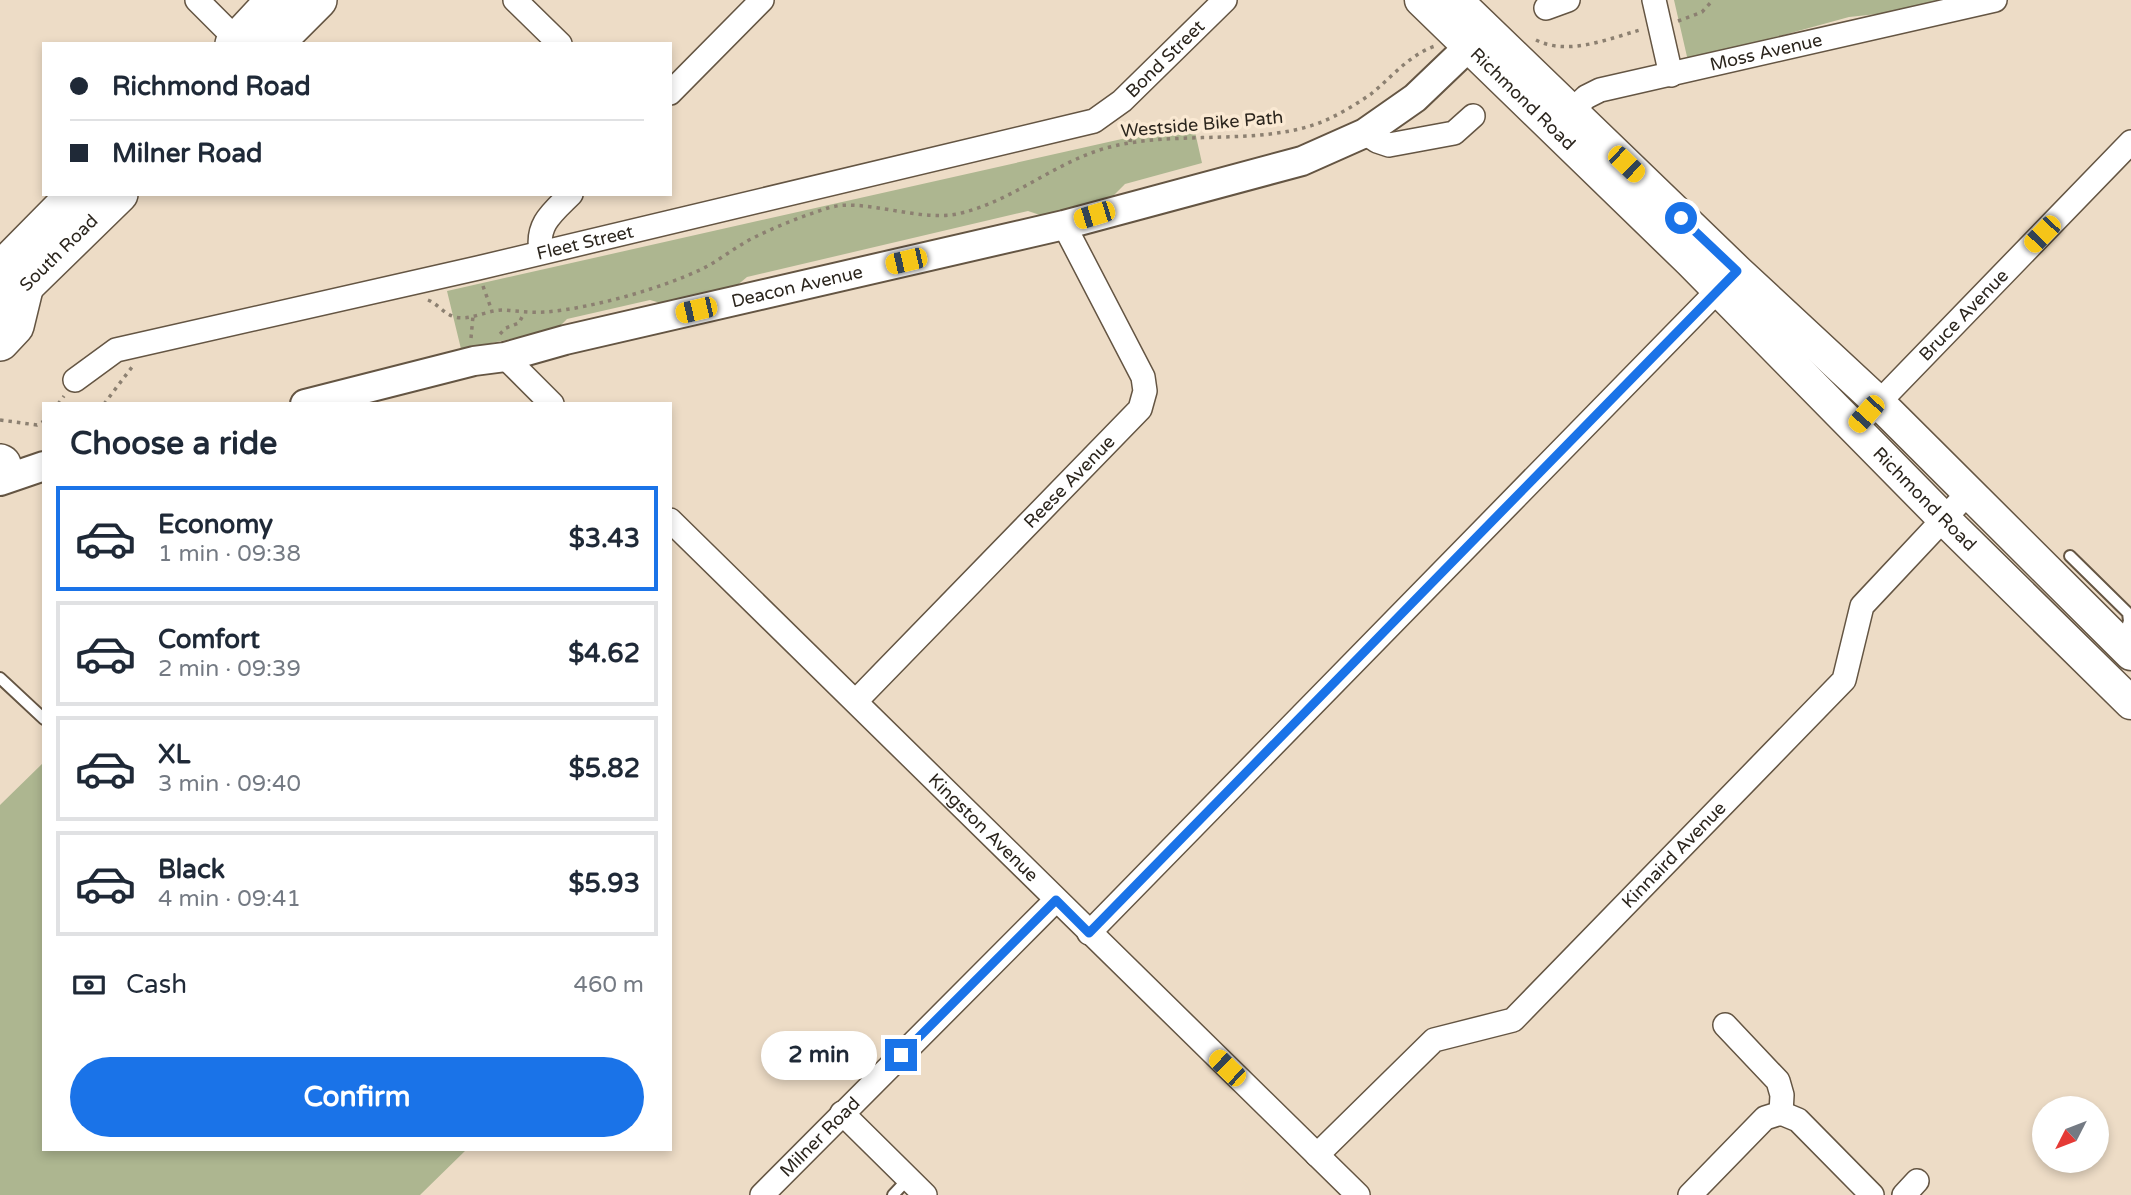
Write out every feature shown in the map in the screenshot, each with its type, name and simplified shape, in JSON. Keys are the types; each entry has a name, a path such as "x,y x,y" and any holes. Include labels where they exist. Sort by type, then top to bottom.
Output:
{"highway":[{"path":"238,42 275,0"},
{"path":"276,42 318,0"},
{"name":"South Road","path":"0,310 13,278 74,196"},
{"name":"South Road","path":"13,278 116,196"},
{"path":"0,342 15,326 13,278"}],"main road":[{"name":"Richmond Road","path":"1421,0 1464,40 1562,120 1728,280 1877,401 2126,649"},
{"name":"Richmond Road","path":"1456,0 1464,40"},
{"name":"Richmond Road","path":"1728,280 1855,427 1944,519 2131,703"}],"street":[{"path":"197,0 236,42"},
{"path":"515,0 558,42"},
{"path":"672,91 762,0"},
{"name":"Bond Street","path":"1103,116 1122,102 1224,0"},
{"path":"1546,8 1568,0"},
{"path":"1654,0 1671,75"},
{"name":"Moss Avenue","path":"1562,120 1586,97 1600,90 1995,0"},
{"name":"Deacon Avenue","path":"312,402 474,362 505,357 565,340 1064,225 1302,161 1365,132 1415,98 1464,40"},
{"name":"Fleet Street","path":"75,380 116,350 478,268 1094,121 1103,116"},
{"path":"1365,132 1377,141 1389,145 1454,133 1473,116"},
{"name":"Bruce Avenue","path":"1855,427 1877,401 2131,142"},
{"path":"541,251 541,229 568,196"},
{"name":"Reese Avenue","path":"856,701 1140,409 1145,391 1143,377 1064,225"},
{"path":"1089,933 1728,280"},
{"path":"505,357 550,402"},
{"path":"1,468 42,464"},
{"name":"Kinnaird Avenue","path":"1317,1155 1434,1040 1513,1020 1844,680 1863,607 1969,492"},
{"name":"Kingston Avenue","path":"672,522 1358,1195"},
{"name":"Milner Road","path":"762,1195 1056,900"},
{"path":"1724,1026 1778,1081 1782,1095 1781,1113"},
{"path":"842,1113 909,1190"},
{"path":"1690,1195 1765,1118 1781,1113 1798,1120 1872,1195"}],"lane":[{"path":"2070,556 2128,613 2126,649"},
{"path":"0,678 42,717"}],"path":[{"path":"1669,23 1692,18 1713,0"},
{"path":"1533,39 1548,46 1566,48 1649,28"},
{"name":"Westside Bike Path","path":"473,316 492,311 570,309 644,291 706,267 751,239 832,206 853,206 916,215 953,215 976,209 1017,192 1084,155 1130,143 1167,138 1280,132 1317,124 1370,94 1410,58 1464,40"},
{"path":"1130,143 1132,120"},
{"path":"0,420 42,423"}],"green space":[{"path":"1674,0 1946,0 1887,13 1849,17 1688,61"},
{"path":"1193,123 1202,163 1125,184 1113,196 1043,216 1028,211 747,277 734,288 664,304 650,300 567,319 556,330 461,349 447,291"},
{"path":"42,764 42,1151 465,1151 420,1195 0,1195 0,805"}],"route":[{"path":"901,1055 1056,900 1089,933 1737,271 1681,218"}]}
